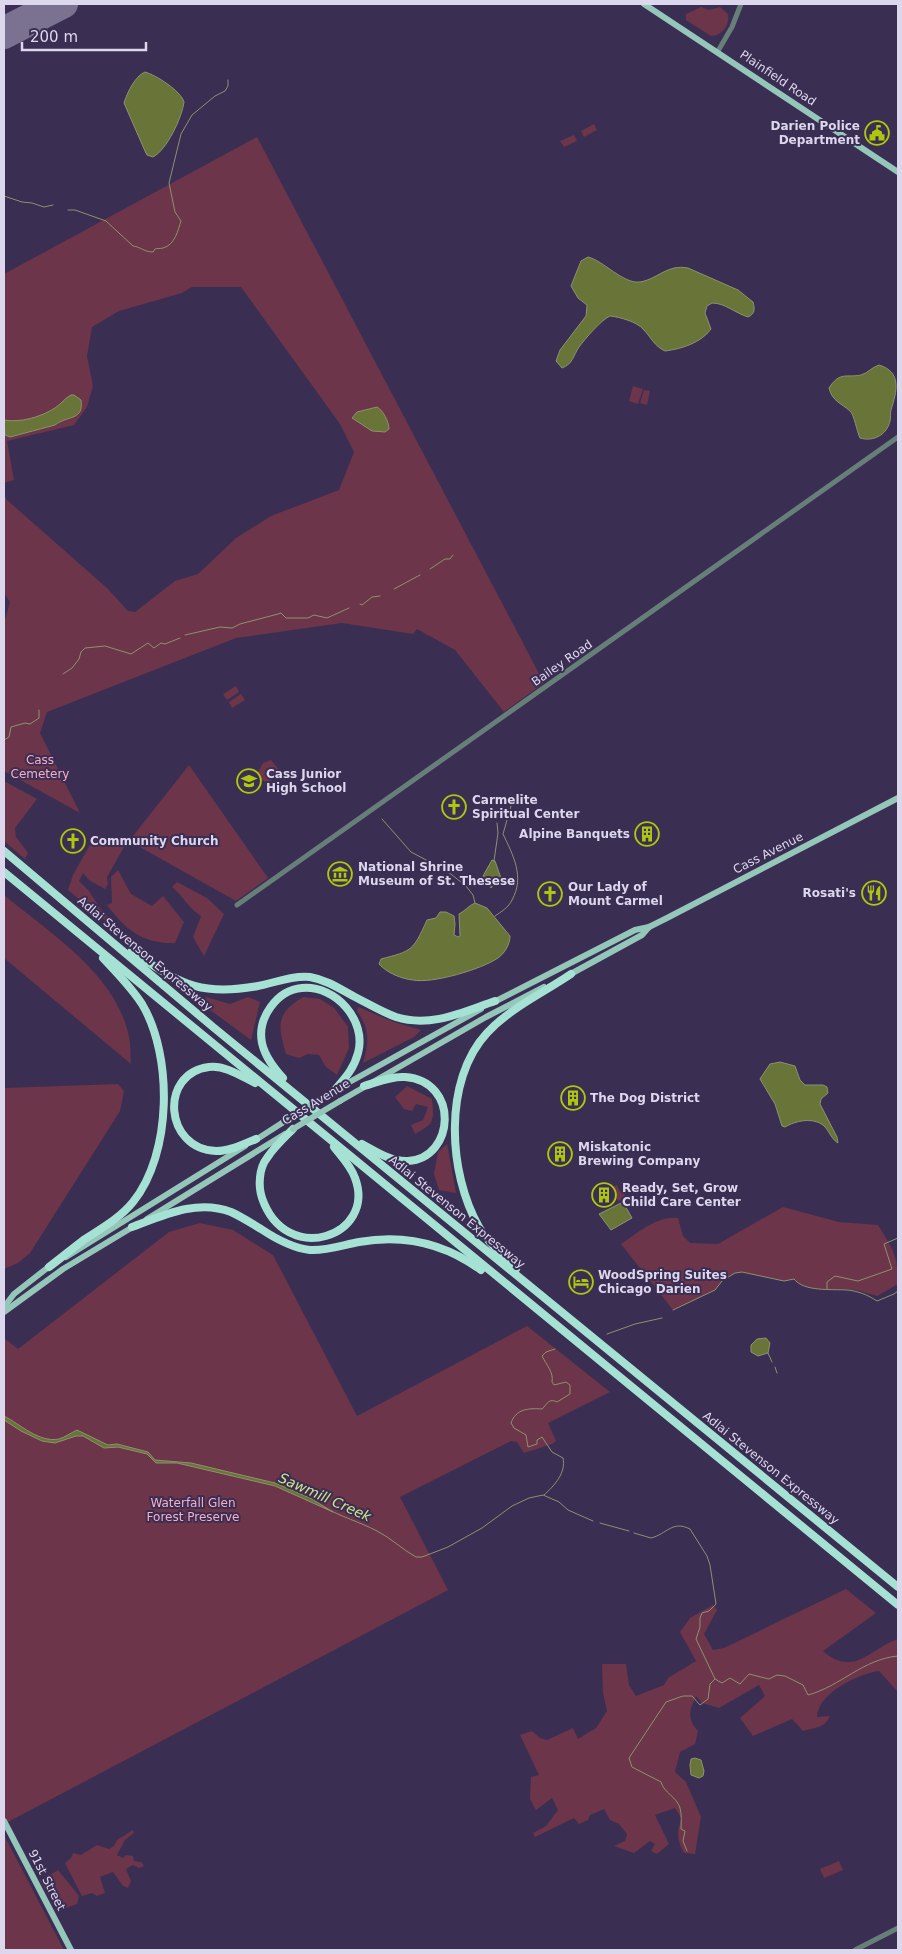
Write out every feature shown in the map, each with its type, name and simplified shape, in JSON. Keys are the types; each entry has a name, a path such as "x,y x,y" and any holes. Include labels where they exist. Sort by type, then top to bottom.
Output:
{"highway":[{"name":"Adlai Stevenson Expressway","path":"4,851 213,1027 898,1587"},
{"name":"Adlai Stevenson Expressway","path":"4,872 898,1605"},
{"path":"49,1267 106,1226 134,1201 152,1170 162,1126 162,1061 158,1042 148,1016 126,982 83,936"},
{"path":"109,938 173,978 208,989 231,990 296,978 313,978 332,984 383,1011 417,1021 442,1019 495,1001"},
{"path":"561,1312 510,1264 480,1229 462,1187 455,1127 457,1102 467,1065 486,1033 512,1012 571,974"},
{"path":"296,1093 269,1061 261,1040 261,1032 265,1016 275,1002 290,991 304,988 321,991 337,998 352,1016 358,1030 359,1051 353,1069 334,1091"},
{"path":"256,1139 223,1150 215,1151 198,1147 189,1142 179,1129 173,1102 179,1086 195,1072 208,1067 228,1070 268,1089"},
{"path":"346,1136 388,1158 406,1161 420,1158 426,1154 437,1144 443,1133 445,1122 443,1106 438,1095 428,1085 413,1078 395,1077 364,1086"},
{"path":"293,1129 266,1158 260,1182 260,1192 266,1208 277,1225 290,1233 307,1238 324,1238 334,1234 347,1222 358,1203 356,1179 346,1162 323,1133"},
{"path":"132,1227 184,1208 201,1207 220,1208 231,1212 288,1244 310,1250 376,1239 405,1238 423,1242 460,1256 539,1311"}],"main road":[{"name":"Plainfield Road","path":"644,4 718,51 898,172"},
{"name":"Cass Avenue","path":"4,1307 14,1294 49,1267 334,1091 495,1001 635,930 648,927 898,798"},
{"name":"Cass Avenue","path":"4,1312 64,1269 364,1086 486,1017 642,935 648,927"},
{"name":"91st Street","path":"4,1821 71,1950"}],"street":[{"path":"718,51 732,27 741,4"},
{"name":"Bailey Road","path":"237,905 898,437"},
{"path":"856,1950 898,1928"}],"green space":[{"path":"701,7 709,10 720,7 728,14 728,22 722,32 711,36 686,20 686,14"},
{"path":"594,124 597,130 584,137 581,131"},
{"path":"574,135 577,141 564,147 560,141"},
{"name":"Cass Cemetery","path":"257,137 544,683 504,712 455,650 417,629 413,634 342,623 236,638 47,712 40,733 80,813 4,771 4,623 10,602 4,593 4,494 7,500 107,588 128,611 135,612 175,581 198,574 236,538 271,516 339,490 354,452 340,424 241,287 192,287 182,293 119,311 92,327 87,356 93,386 87,407 74,425 7,441 14,480 4,483 4,274"},
{"path":"633,386 643,389 638,404 629,401"},
{"path":"644,390 650,391 647,405 640,403"},
{"path":"236,686 239,692 227,700 223,694"},
{"path":"241,694 245,700 232,708 229,702"},
{"path":"271,760 282,773 268,783 261,780 258,772 263,763"},
{"path":"189,765 268,878 236,901 129,841"},
{"path":"4,781 37,799 15,828 16,837 28,853 25,859 4,841"},
{"path":"96,834 124,847 107,877 108,884 105,889 89,880 83,873 79,881 89,891 101,910 118,928 118,931 68,890 73,875"},
{"path":"118,870 131,894 152,906 163,896 184,922 175,943 154,941 136,934 121,922 107,905 112,903 111,877"},
{"path":"177,882 207,898 224,914 204,956 193,937 201,916 172,887"},
{"path":"4,895 61,940 96,975 111,994 122,1015 129,1037 131,1064 4,958"},
{"path":"206,997 230,1004 248,997 260,1002 251,1040 202,1004"},
{"path":"303,997 320,999 334,1008 348,1027 349,1048 337,1075 326,1067 319,1055 308,1054 299,1058 286,1054 281,1036 281,1021 287,1009"},
{"path":"358,1007 394,1022 421,1030 414,1037 363,1063 367,1036 364,1024 357,1011"},
{"path":"118,1084 124,1091 120,1111 30,1253 18,1263 4,1269 4,1088"},
{"path":"407,1086 432,1099 432,1121 415,1134 411,1125 423,1120 428,1107 416,1104 412,1111 404,1109 395,1097"},
{"path":"447,1144 456,1193 439,1190 434,1174 438,1152"},
{"path":"617,1185 620,1192 623,1191 626,1197 618,1201 610,1188"},
{"path":"783,1207 839,1222 878,1225 894,1253 898,1284 877,1296 854,1290 814,1289 799,1284 794,1279 784,1281 742,1272 735,1273 722,1281 715,1290 673,1310 621,1244 655,1222 663,1219 678,1218 683,1236 690,1243 718,1244"},
{"name":"Waterfall Glen Forest Preserve","path":"200,1223 233,1230 273,1255 357,1416 527,1326 610,1392 548,1423 556,1441 552,1444 524,1453 517,1442 511,1441 400,1497 448,1590 4,1824 4,1338 18,1349 169,1232"},
{"path":"846,1589 876,1613 823,1651 834,1659 853,1662 898,1639 898,1692 879,1671 870,1673 840,1686 824,1700 819,1708 817,1717 830,1716 822,1725 803,1731 792,1719 753,1736 740,1718 765,1696 759,1685 719,1708 702,1703 696,1696 690,1714 692,1722 698,1731 695,1744 680,1752 675,1772 686,1782 701,1817 695,1854 684,1853 682,1849 678,1832 682,1819 675,1808 655,1815 669,1844 657,1854 651,1851 655,1844 650,1841 634,1853 614,1846 625,1841 627,1834 619,1824 610,1820 604,1809 590,1815 588,1820 579,1824 574,1818 535,1837 533,1833 546,1826 558,1810 552,1798 536,1810 530,1799 531,1777 539,1775 520,1735 532,1731 540,1738 547,1740 573,1728 578,1739 596,1728 607,1711 603,1693 602,1664 626,1664 629,1685 636,1696 664,1685 668,1678 696,1661 680,1632 690,1618 713,1605 717,1610 704,1634 713,1650 724,1648"},
{"path":"133,1830 134,1833 125,1840 117,1855 123,1858 126,1855 133,1856 134,1861 141,1862 144,1866 139,1868 133,1865 126,1869 131,1881 128,1888 123,1886 113,1872 100,1877 105,1893 97,1896 92,1893 82,1896 65,1863 71,1858 73,1853 81,1855 97,1845 109,1849 114,1846 117,1840"},
{"path":"4,1835 64,1950 4,1950"},
{"path":"839,1861 843,1870 824,1878 820,1869"},
{"path":"58,1870 79,1896 77,1904 58,1911 40,1881"}],"shaded area":[{"path":"145,72 168,84 184,102 173,132 163,148 153,157 147,155 124,103 135,81"},
{"path":"588,257 627,280 634,282 646,280 674,268 688,268 738,290 753,302 754,311 748,317 717,303 712,303 707,306 705,313 711,329 707,334 678,349 665,351 658,347 637,324 610,316 593,330 579,347 571,362 562,368 556,361 560,350 586,316 587,305 578,298 571,286 581,261"},
{"path":"879,365 891,372 896,383 890,421 883,434 870,439 860,438 850,411 835,399 829,388 840,377 861,375"},
{"path":"71,395 81,400 78,415 55,425 10,437 5,435 4,420 17,421 37,417 55,408"},
{"path":"377,407 383,413 388,423 389,429 385,432 372,431 352,418 357,412"},
{"path":"492,860 495,861 502,881 491,888 483,876"},
{"path":"475,903 487,908 510,936 507,948 498,958 481,967 457,975 421,981 390,973 379,964 381,959 399,954 410,948 418,938 427,920 436,918 440,912 446,912 454,916 454,935 460,936 459,914"},
{"path":"780,1062 795,1066 800,1080 805,1085 823,1085 827,1087 828,1093 821,1099 820,1104 837,1137 838,1143 823,1125 814,1121 804,1121 785,1127 782,1126 775,1104 760,1079 770,1064"},
{"path":"623,1202 632,1218 611,1230 599,1214"},
{"path":"766,1338 770,1343 768,1353 758,1356 751,1352 751,1345 757,1339"},
{"path":"4,1416 37,1436 44,1438 59,1439 77,1430 108,1445 117,1444 148,1452 155,1460 191,1463 275,1483 310,1498 333,1512 275,1486 177,1463 156,1463 147,1454 118,1447 104,1448 83,1436 76,1436 55,1443 42,1441 4,1420"},
{"path":"691,1759 701,1760 704,1771 703,1776 699,1778 691,1775"}],"waterway":[{"path":"68,210 75,210 106,221 133,246 147,251 153,252 155,249 163,248 170,244 181,221 175,212 169,183 181,134 192,115 215,96 225,91 228,86 228,80"},
{"path":"4,196 44,207 53,205"},
{"path":"430,569 445,559 450,559 453,555"},
{"path":"394,589 420,575"},
{"path":"360,604 362,605 372,597 380,596"},
{"path":"185,635 220,627 232,628 281,613 286,618 308,618 314,615 327,618 349,608"},
{"path":"63,674 72,668 85,648 105,646 131,654 148,643 154,648 161,643 165,644 180,638"},
{"path":"4,740 9,737 11,727 25,723 30,724 39,718 39,710"},
{"path":"495,916 511,903 516,891 518,875 514,858 503,834 511,806 509,802"},
{"path":"382,819 411,852 447,871 466,886 473,895 475,903"},
{"path":"494,861 498,833 497,823"},
{"path":"827,1289 827,1282 835,1276 858,1281 892,1269 884,1244 898,1238"},
{"path":"673,1310 715,1290 722,1281 735,1273 742,1272 784,1281 794,1279 804,1286 811,1288 855,1291 877,1301 898,1291"},
{"path":"607,1334 635,1324 662,1318"},
{"path":"544,1495 556,1483 561,1474 563,1458 552,1452 542,1437 537,1440 537,1444 528,1447 526,1435 514,1428 511,1423 513,1418 523,1410 542,1409 550,1401 557,1402 570,1394 570,1385 566,1382 554,1385 551,1372 542,1356 546,1352 555,1349"},
{"path":"768,1353 772,1362"},
{"path":"775,1367 777,1373"},
{"name":"Sawmill Creek","path":"324,1507 377,1531 416,1557 422,1557 448,1547 482,1528 512,1506 529,1498 543,1495 559,1502 568,1510 593,1521"},
{"name":"Sawmill Creek","path":"600,1523 629,1531"},
{"name":"Sawmill Creek","path":"634,1533 651,1538 674,1527 684,1527 690,1529 707,1556 716,1604 709,1611 702,1613 696,1639 715,1679 722,1683 730,1678 740,1684 749,1674 769,1679 777,1675 785,1676 803,1685 808,1695 831,1686 874,1662 898,1656"},
{"path":"687,1851 683,1841 685,1831 681,1829 681,1813 678,1804 661,1782 632,1767 629,1758 666,1702 683,1696 692,1696 700,1705 708,1699 710,1684 715,1679"}],"taxiway":[{"path":"4,21 37,4"}],"runway":[{"path":"4,35 64,4"}],"place":[{"name":"Darien Police Department","path":"877,133"},
{"name":"Cass Junior High School","path":"249,781"},
{"name":"Carmelite Spiritual Center","path":"454,807"},
{"name":"Alpine Banquets","path":"647,834"},
{"name":"Community Church","path":"73,841"},
{"name":"National Shrine Museum of St. Thesese","path":"340,874"},
{"name":"Rosati's","path":"874,893"},
{"name":"Our Lady of Mount Carmel","path":"550,894"},
{"name":"The Dog District","path":"573,1098"},
{"name":"Miskatonic Brewing Company","path":"560,1154"},
{"name":"Ready, Set, Grow Child Care Center","path":"604,1195"},
{"name":"WoodSpring Suites Chicago Darien","path":"581,1282"}]}
